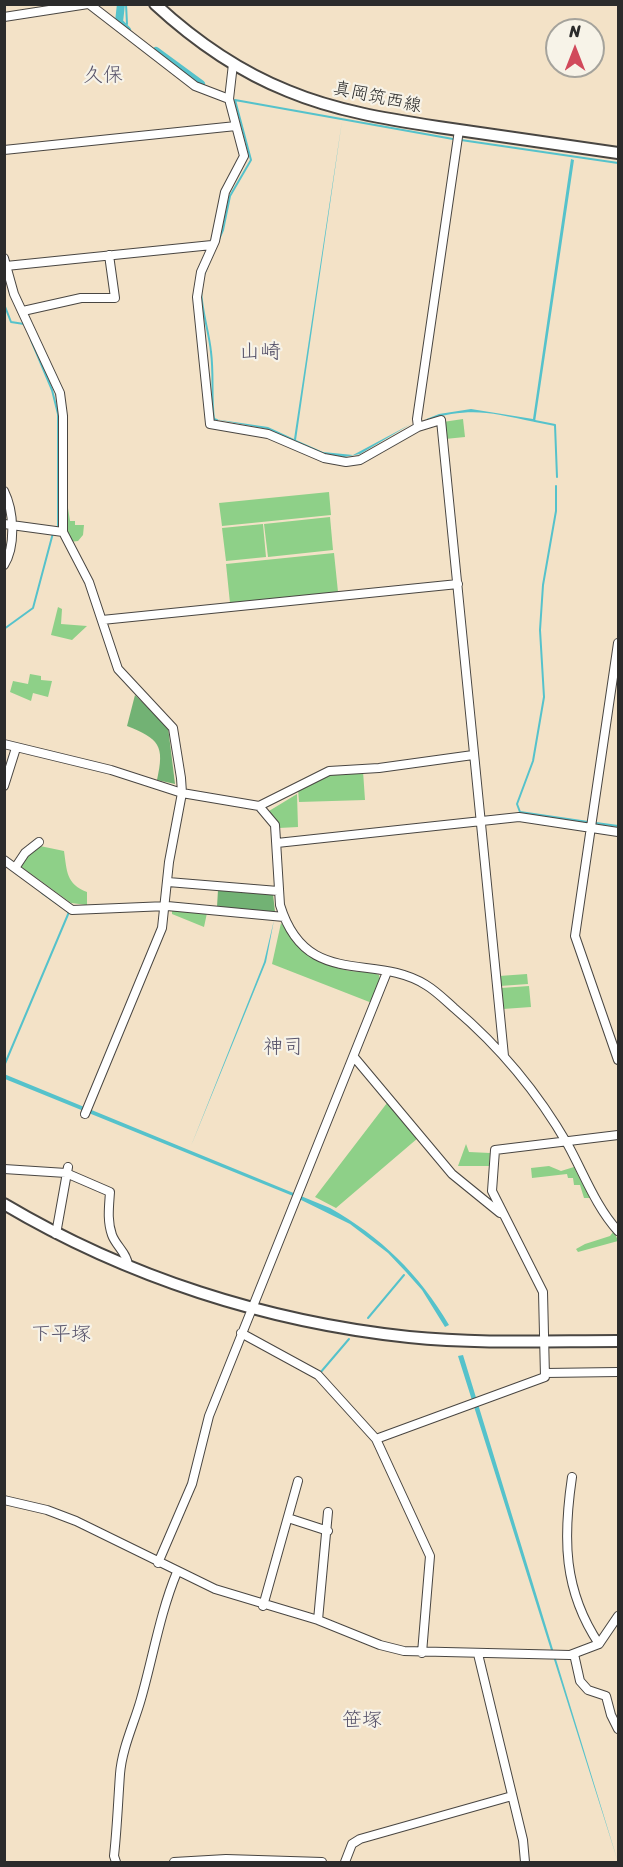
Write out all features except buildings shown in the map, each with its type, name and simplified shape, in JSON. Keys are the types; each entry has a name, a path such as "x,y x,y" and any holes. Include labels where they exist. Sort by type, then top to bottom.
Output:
{"street":[{"path":"4,17 89,4 195,86 229,99"},
{"name":"真岡筑西線","path":"155,4 183,30 233,64 286,91 376,117 618,153"},
{"path":"233,64 229,99 244,156 225,192 215,241 201,272 197,297 210,424 268,434 324,458 346,462 360,460 418,427 441,420 504,1056"},
{"path":"4,150 236,126"},
{"path":"418,427 417,419 459,130"},
{"path":"87,1110 162,928 182,793 173,728 118,669 89,582 63,532 63,416 60,393 14,294 5,262 212,245"},
{"path":"23,311 81,298 115,298 109,255"},
{"path":"4,491 10,556 4,565"},
{"path":"8,524 63,532"},
{"path":"102,620 458,584"},
{"path":"618,643 575,936 618,1060"},
{"path":"4,744 111,770 182,793 259,806 329,771 379,768 473,755"},
{"path":"4,786 16,748"},
{"path":"259,806 275,825 278,891 284,917 314,955 331,962 409,976 427,985 475,1026 534,1092 567,1143 606,1218 618,1231"},
{"path":"277,843 519,818 618,832"},
{"path":"15,868 25,853 39,842"},
{"path":"4,860 72,910 167,906 284,917"},
{"path":"168,882 278,891"},
{"path":"158,1563 192,1484 209,1416 387,972"},
{"path":"354,1057 452,1174 503,1216"},
{"path":"376,1439 545,1377 543,1292 492,1191 495,1150 618,1135"},
{"path":"4,1169 67,1170 110,1192 111,1230 113,1238 127,1258 128,1265"},
{"path":"56,1234 67,1170"},
{"path":"4,1204 56,1234 181,1287 252,1308 327,1325 408,1337 618,1341"},
{"path":"242,1333 318,1376 376,1439 430,1557 422,1653"},
{"path":"545,1373 618,1372"},
{"path":"572,1477 568,1503 566,1563 583,1620 599,1644"},
{"path":"263,1606 297,1481"},
{"path":"4,1500 47,1510 76,1521 177,1572 263,1606 318,1620 380,1645 422,1653 574,1654 599,1644 618,1616"},
{"path":"318,1620 328,1512"},
{"path":"288,1518 328,1531"},
{"path":"116,1863 114,1856 121,1800 120,1773 124,1753 142,1697 167,1596 177,1572"},
{"path":"478,1654 523,1840 525,1863"},
{"path":"574,1654 580,1681 588,1690 606,1696 618,1729"},
{"path":"345,1863 352,1844 360,1839 512,1796"},
{"path":"174,1863 226,1859 322,1863"}],"green space":[{"path":"463,419 465,437 445,439 443,422"},
{"path":"329,492 331,515 222,526 219,503"},
{"path":"65,508 68,508 70,521 75,521 75,525 84,525 83,535 78,541 70,542 64,531"},
{"path":"330,517 333,550 268,557 264,524"},
{"path":"263,524 266,557 226,561 222,528"},
{"path":"334,553 338,592 230,603 226,564"},
{"path":"58,607 62,609 61,624 87,626 72,640 51,635"},
{"path":"30,674 41,676 41,680 52,681 48,697 33,693 31,701 10,692 13,681 28,684"},
{"path":"135,695 168,727 175,784 157,780 160,759 157,745 146,735 127,726"},
{"path":"363,771 365,800 299,802 298,789 321,776"},
{"path":"297,794 298,827 279,828 269,811"},
{"path":"40,846 64,851 71,881 87,892 87,905 71,903 20,866 28,854"},
{"path":"218,890 273,894 275,912 217,907"},
{"path":"172,910 207,913 204,927 172,914"},
{"path":"281,923 303,948 318,960 350,971 379,975 380,981 372,1003 272,964"},
{"path":"527,974 528,984 500,986 499,976"},
{"path":"529,986 531,1007 503,1009 501,988"},
{"path":"387,1103 418,1138 336,1208 315,1197"},
{"path":"466,1144 469,1152 490,1153 489,1166 458,1166"},
{"path":"549,1166 561,1171 574,1167 590,1198 584,1198 580,1185 574,1185 573,1178 568,1178 567,1174 532,1178 531,1168"},
{"path":"614,1231 618,1241 578,1252 576,1249 610,1236"}],"water":[{"path":"342,121 296,440 323,452 353,455 411,424 360,454 344,457 322,453 267,429 214,419 268,427 294,439"},
{"path":"571,159 574,160 535,422 480,412 455,413 424,420 439,414 471,409 533,419"},
{"path":"274,920 266,962 191,1146 264,962"},
{"path":"4,1074 330,1208 366,1231 397,1258 425,1289 449,1325 445,1327 422,1290 388,1253 350,1224 293,1196 5,1079"},
{"path":"463,1355 618,1862 458,1356"}],"waterway":[{"path":"121,4 119,22 127,30"},
{"path":"126,4 127,24"},
{"path":"156,51 201,84"},
{"path":"210,260 223,230 230,196 251,160 235,100 453,139"},
{"path":"461,140 618,163"},
{"path":"203,277 208,265"},
{"path":"201,291 211,352 214,419 217,420"},
{"path":"4,304 11,322 24,324"},
{"path":"31,340 52,390 58,414 58,526"},
{"path":"535,421 555,425 557,477"},
{"path":"556,486 556,511 543,585 540,630 544,697 533,761 517,804 520,812 588,822"},
{"path":"4,629 33,608 53,533"},
{"path":"596,823 618,826"},
{"path":"42,893 62,907"},
{"path":"4,1066 69,912"},
{"path":"368,1318 404,1275"},
{"path":"320,1373 349,1339"}],"district":[{"name":"久保","path":"103,76"},
{"name":"山崎","path":"260,353"},
{"name":"神司","path":"283,1048"},
{"name":"下平塚","path":"61,1335"},
{"name":"笹塚","path":"362,1721"}]}
